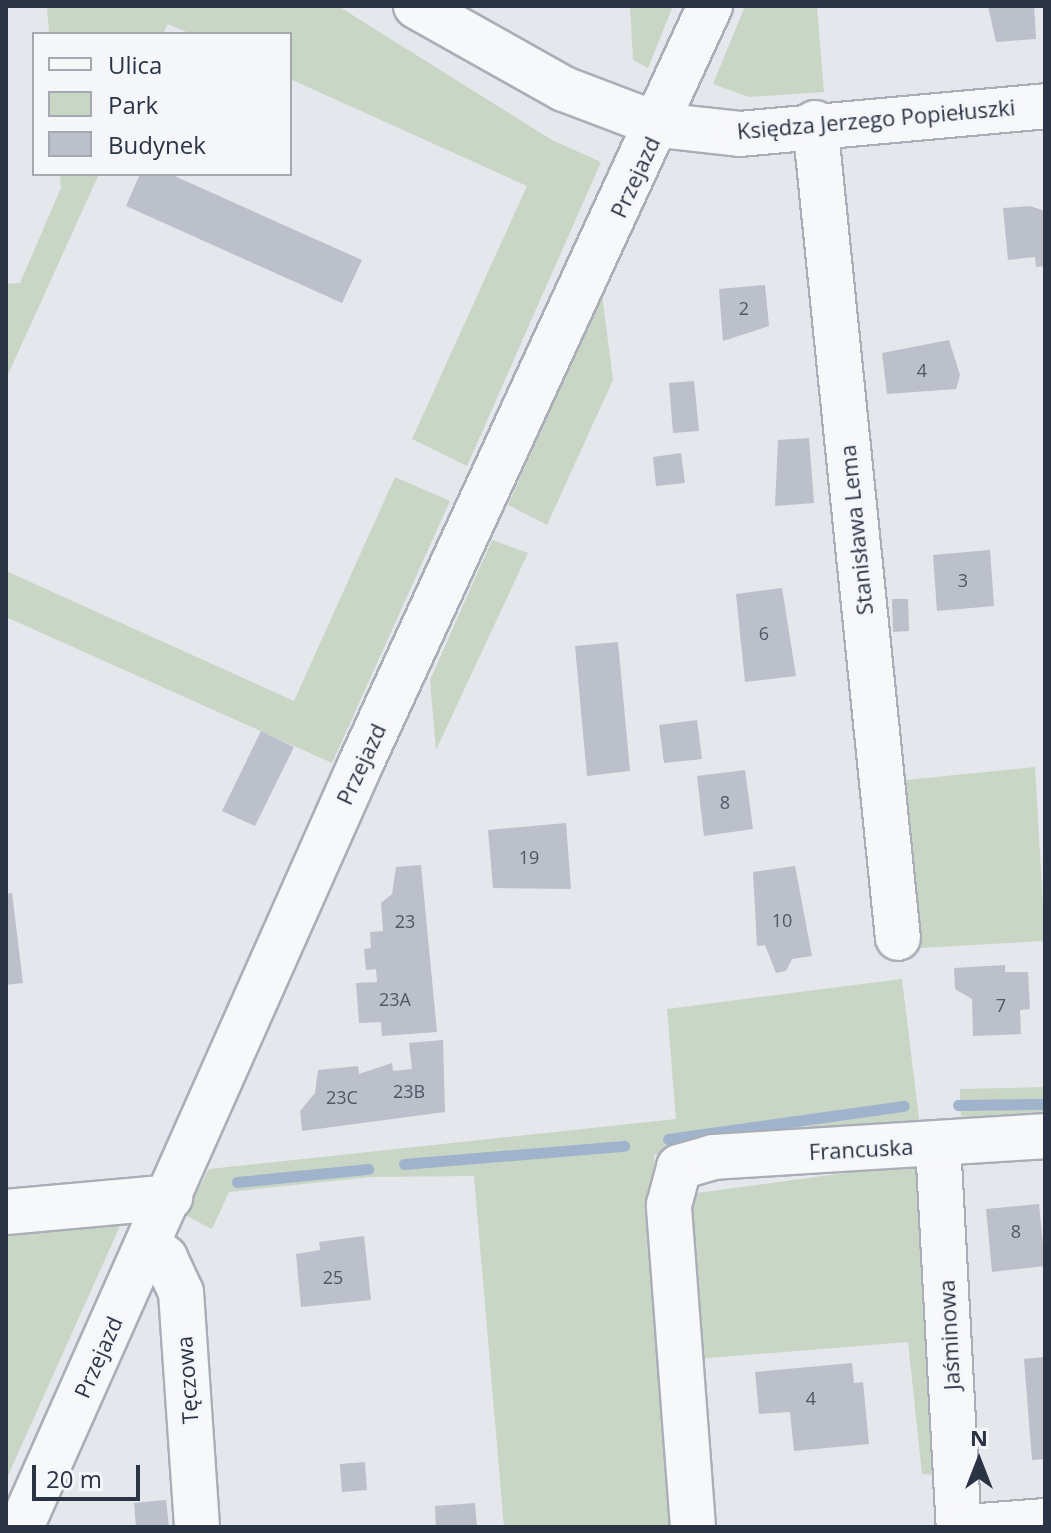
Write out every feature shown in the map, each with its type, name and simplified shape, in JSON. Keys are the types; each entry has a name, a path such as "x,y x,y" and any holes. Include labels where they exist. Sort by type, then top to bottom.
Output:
{"street":[{"name":"Księdza Jerzego Popiełuszki","path":"416,6 564,89 659,125 740,134 815,123 1045,106"},
{"name":"Przejazd","path":"21,1527 361,763 659,125 710,6"},
{"name":"Stanisława Lema","path":"815,123 898,938"},
{"name":"Francuska","path":"693,1527 669,1205 679,1167 713,1157 1045,1136"},
{"name":"Jaśminowa","path":"938,1144 959,1527"},
{"path":"6,1212 170,1197"},
{"name":"Tęczowa","path":"149,1245 165,1258 181,1292 197,1527"},
{"path":"967,1527 1045,1521"}],"green space":[{"path":"47,6 338,6 552,140 601,162 467,466 412,439 527,186 292,80 292,32 186,32 168,24 164,32 49,32"},
{"path":"630,6 673,6 648,68 633,60"},
{"path":"745,6 817,6 824,92 749,97 713,84"},
{"path":"60,176 98,176 6,379 6,284 20,283 61,188"},
{"path":"602,294 613,380 547,525 508,505"},
{"path":"395,477 450,501 332,763 6,617 6,571 294,701"},
{"path":"492,540 528,553 436,750 430,680"},
{"path":"1035,767 1045,941 920,948 896,781"},
{"path":"902,979 920,1127 654,1155 680,1527 504,1527 474,1176 371,1177 229,1192 212,1229 185,1215 209,1169 676,1119 667,1009"},
{"path":"1045,1087 1045,1119 961,1122 960,1089"},
{"path":"918,1163 943,1475 922,1474 908,1342 697,1359 682,1195"},
{"path":"110,1215 120,1226 6,1480 6,1226"}],"building":[{"path":"988,6 1034,6 1036,39 996,42"},
{"path":"139,176 174,176 362,260 342,303 126,206"},
{"path":"1030,206 1045,211 1045,266 1036,267 1035,257 1008,260 1003,208"},
{"path":"765,285 769,326 723,341 719,289"},
{"path":"949,340 960,375 956,389 887,394 882,353"},
{"path":"694,381 699,431 673,433 669,383"},
{"path":"809,438 814,503 775,506 778,440"},
{"path":"681,453 685,483 656,486 653,457"},
{"path":"990,550 994,606 937,611 933,555"},
{"path":"782,588 796,676 745,682 736,594"},
{"path":"892,599 908,599 909,631 893,632"},
{"path":"618,642 630,771 587,776 575,646"},
{"path":"697,720 702,759 664,763 659,725"},
{"path":"261,731 294,747 255,826 222,811"},
{"path":"745,770 753,829 704,836 697,776"},
{"path":"566,823 571,889 493,888 488,830"},
{"path":"421,865 437,1032 382,1036 381,1022 359,1023 356,983 377,982 376,969 366,970 364,949 371,948 370,932 383,931 381,903 392,894 396,867"},
{"path":"795,866 812,956 792,959 786,971 776,973 765,945 757,946 753,872"},
{"path":"12,893 23,983 6,985 6,894"},
{"path":"1005,965 1005,972 1028,972 1030,1009 1020,1010 1021,1034 973,1036 972,999 955,989 954,968"},
{"path":"443,1040 445,1112 302,1131 300,1111 315,1093 318,1070 358,1066 359,1074 392,1063 393,1071 412,1069 409,1043"},
{"path":"1039,1204 1045,1266 992,1272 986,1209"},
{"path":"364,1236 371,1300 301,1307 296,1254 320,1250 319,1242"},
{"path":"1045,1357 1045,1459 1032,1460 1024,1359"},
{"path":"852,1363 854,1383 863,1382 869,1444 794,1451 790,1412 759,1414 755,1372"},
{"path":"365,1462 367,1490 342,1492 340,1464"},
{"path":"166,1500 169,1527 136,1527 134,1503"},
{"path":"475,1503 477,1527 436,1527 435,1506"}],"waterway":[{"path":"958,1105 1045,1104"},
{"path":"668,1139 904,1106"},
{"path":"404,1164 624,1146"},
{"path":"237,1182 368,1169"}]}
